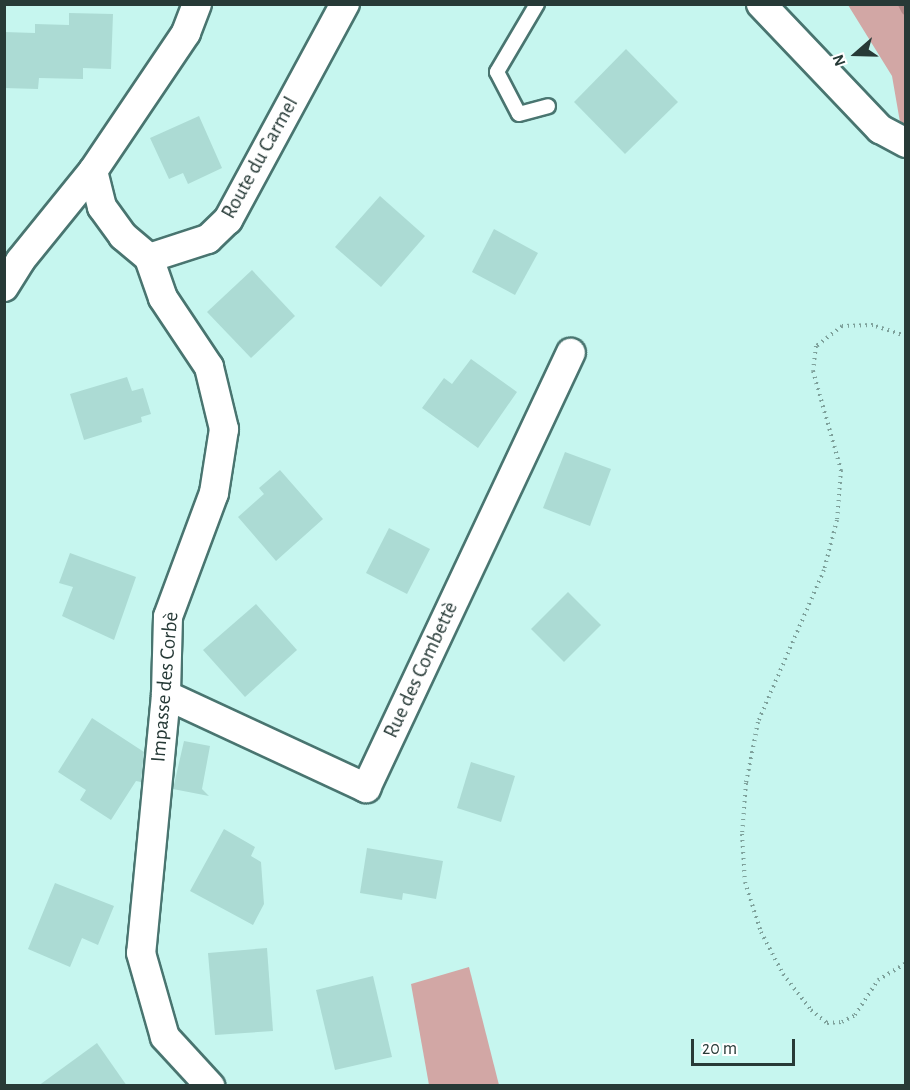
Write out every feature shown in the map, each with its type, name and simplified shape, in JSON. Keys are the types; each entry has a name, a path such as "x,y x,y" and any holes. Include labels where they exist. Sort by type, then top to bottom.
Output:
{"street":[{"path":"4,287 20,261 93,171 186,33 197,4"},
{"name":"Route du Carmel","path":"149,258 208,239 228,220 345,4"},
{"path":"761,4 880,129 906,143"},
{"path":"93,171 102,207 123,236 149,258"},
{"name":"Impasse des Corbè","path":"149,258 163,298 209,367 224,429 214,493 168,616 166,695 141,953 165,1037 210,1086"},
{"name":"Rue des Combettè","path":"166,695 366,788 571,353"}],"lane":[{"path":"537,4 497,72 519,114 548,106"}],"path":[{"path":"906,336 873,326 842,326 816,346 813,371 840,470 837,520 824,570 758,722 746,783 742,834 745,882 761,932 783,974 811,1010 827,1023 842,1022 855,1015 878,980 906,963"}],"shaded area":[{"path":"848,5 905,5 905,151 892,76"},
{"path":"469,967 499,1085 429,1085 411,984"}],"building":[{"path":"69,13 113,14 111,69 83,68 83,79 39,78 38,89 4,88 4,32 35,33 35,24 69,25"},
{"path":"626,49 678,102 625,154 574,102"},
{"path":"199,116 222,168 188,184 183,173 169,179 150,138"},
{"path":"380,196 425,236 381,287 335,247"},
{"path":"494,229 538,253 515,295 472,272"},
{"path":"252,270 295,316 251,358 207,312"},
{"path":"471,359 517,392 478,448 422,408 444,378 452,384"},
{"path":"127,377 132,391 143,388 151,414 141,417 142,422 84,440 70,394"},
{"path":"565,452 611,469 590,526 543,508"},
{"path":"280,470 323,519 276,561 238,517 264,494 259,488"},
{"path":"389,528 430,549 407,594 366,573"},
{"path":"70,553 136,577 114,640 62,616 73,587 59,583"},
{"path":"568,592 601,625 564,662 531,629"},
{"path":"256,604 297,650 245,697 203,650"},
{"path":"92,718 144,752 141,782 136,781 111,820 80,800 86,790 58,772"},
{"path":"184,741 210,746 202,789 209,796 173,789"},
{"path":"471,762 515,776 501,822 457,808"},
{"path":"224,829 255,847 251,856 261,862 264,904 253,925 190,891"},
{"path":"367,848 443,861 436,899 403,893 402,900 360,893"},
{"path":"55,883 114,906 98,945 82,938 70,967 28,949"},
{"path":"267,948 273,1031 215,1035 208,953"},
{"path":"373,976 392,1057 335,1070 316,990"},
{"path":"97,1043 127,1086 38,1086"}],"waterway":[{"path":"903,4 906,10"}]}
